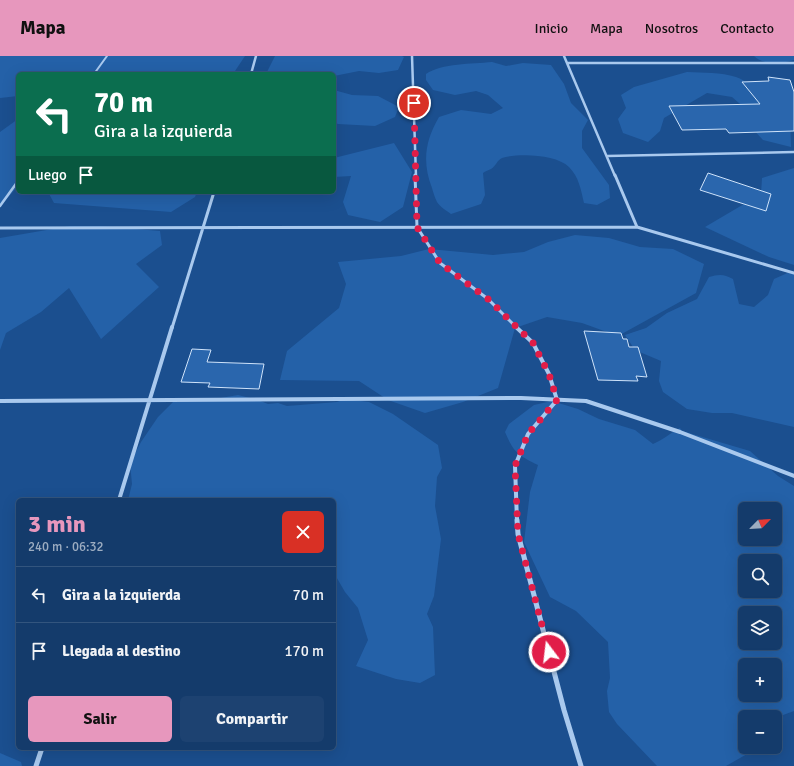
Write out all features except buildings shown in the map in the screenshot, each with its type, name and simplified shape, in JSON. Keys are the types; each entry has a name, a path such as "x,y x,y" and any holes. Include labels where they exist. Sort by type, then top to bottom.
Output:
{"street":[{"path":"252,72 256,56"},
{"path":"412,56 417,227 440,263 488,299 533,343 549,374 557,400"},
{"path":"564,56 637,227"},
{"path":"567,63 794,63"},
{"path":"607,156 794,152"},
{"path":"120,498 213,194"},
{"path":"0,228 637,227 794,273"},
{"path":"0,401 521,398 586,401 680,432 794,476"},
{"path":"557,400 528,434 515,466 518,534 564,710 581,766"},
{"path":"36,766 41,750"}],"lane":[{"path":"95,72 107,56"},
{"path":"0,206 16,184"}],"shaded area":[{"path":"0,56 245,56 234,72 16,72 16,96 0,98"},
{"path":"275,56 404,57 398,70 379,73 359,71 336,76 336,72 267,72"},
{"path":"754,56 794,56 794,60 768,63"},
{"path":"492,62 506,66 523,63 551,65 564,84 571,103 588,120 582,131 582,148 609,185 610,198 597,205 584,203 579,184 569,167 555,159 517,155 502,158 493,168 483,173 485,195 481,204 451,214 438,204 429,178 426,152 434,126 439,117 461,110 491,114 503,108 488,95 476,91 455,95 433,90 426,80 426,74 433,70 449,66"},
{"path":"687,72 730,75 744,80 751,85 790,119 791,147 763,140 750,126 747,110 732,97 707,93 664,118 660,131 648,142 623,133 618,119 626,108 621,95 634,87"},
{"path":"336,91 352,95 378,96 399,107 395,117 375,126 336,123"},
{"path":"16,120 16,188 5,201 0,204 0,132"},
{"path":"394,143 412,172 403,207 380,222 348,215 343,202 351,176 336,177 336,158"},
{"path":"794,168 794,265 769,257 705,227 761,194 762,178"},
{"path":"49,194 196,194 195,197 171,212 54,203"},
{"path":"70,226 101,226 160,231 162,245 136,264 159,287 101,339 69,288 41,312 6,333 0,350 0,238"},
{"path":"575,235 609,238 640,247 673,249 704,264 696,293 618,336 582,323 547,317 515,328 498,388 463,402 425,413 388,400 359,381 280,380 287,351 339,308 346,284 338,262 401,256 429,249 493,255 524,252 548,242"},
{"path":"792,271 794,273 794,427 732,413 712,413 687,409 663,392 659,381 661,361 635,350 625,335 646,328 667,313 697,299 709,277 721,275 733,279 739,304 754,307 768,295 774,279"},
{"path":"238,395 268,404 278,403 287,406 337,402 345,399 369,402 393,414 438,445 442,468 437,477 435,506 441,539 434,596 427,614 433,627 435,675 420,683 396,679 356,666 368,640 358,608 345,592 336,576 336,498 128,498 132,484 130,463 141,442 158,417 173,402 215,399"},
{"path":"552,401 578,409 599,419 635,430 653,444 680,428 682,431 750,451 778,476 794,486 794,711 782,715 782,710 738,710 738,754 747,754 726,766 657,766 617,724 609,712 607,691 610,678 608,642 576,611 550,597 524,542 530,492 538,465 521,456 511,445 505,432 509,424 534,405"},
{"path":"0,753 21,762 22,766 0,766"}],"route":[{"path":"414,103 417,227 440,263 488,299 533,343 549,374 557,400 528,434 515,466 518,534 549,652"}]}
